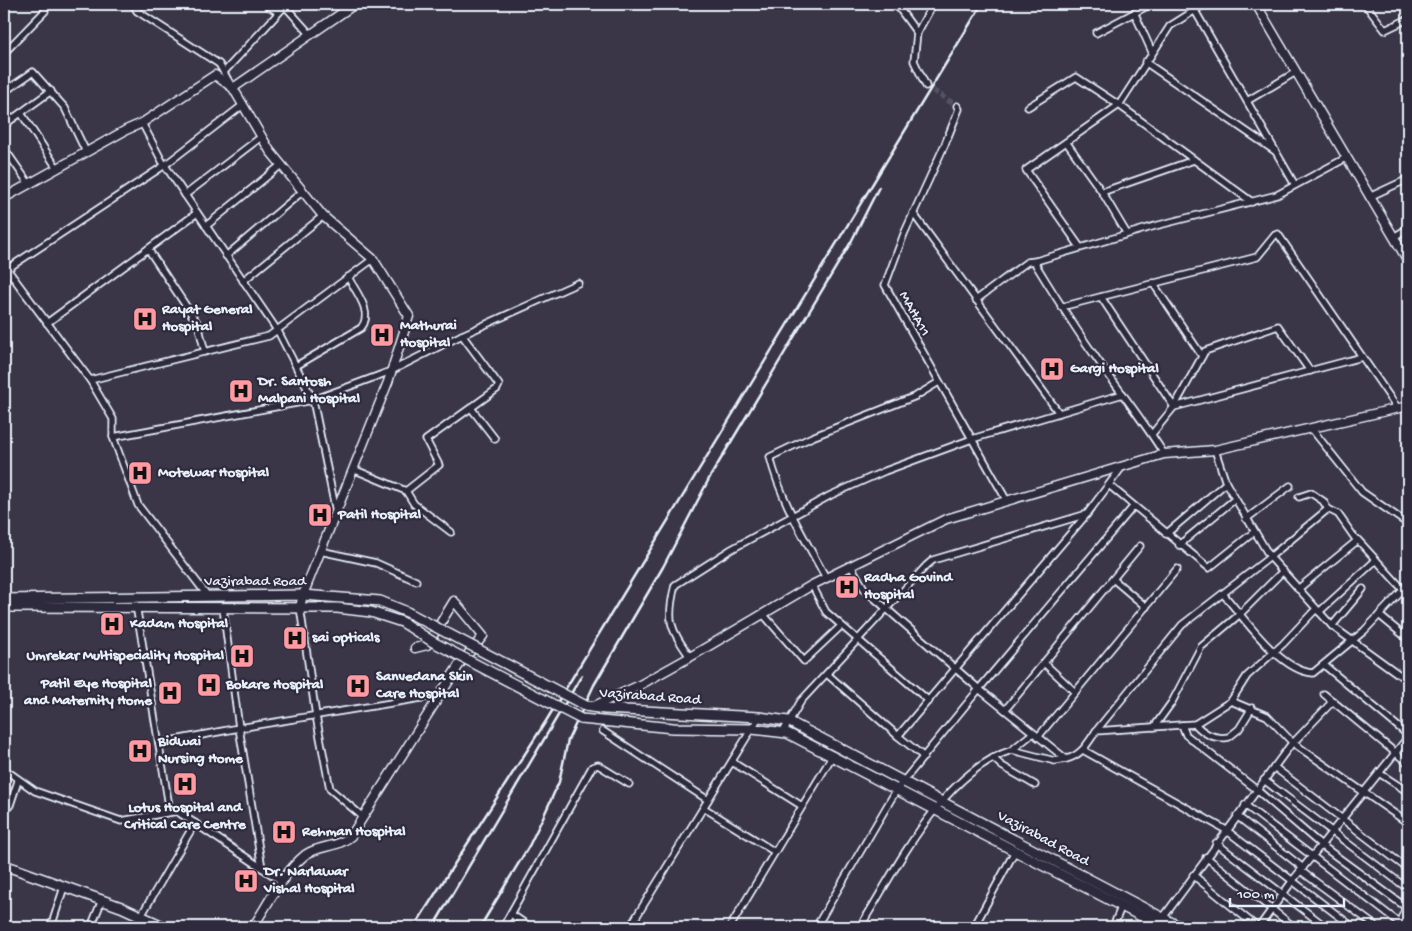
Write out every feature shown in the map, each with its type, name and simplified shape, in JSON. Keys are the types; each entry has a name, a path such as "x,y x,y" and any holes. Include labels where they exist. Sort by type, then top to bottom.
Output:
{"main road":[{"path":"259,595 259,608"},
{"name":"Vazirabad Road","path":"4,599 303,595 380,601 407,612 589,706 758,717 788,722 935,808 1015,851 1124,903"},
{"name":"Vazirabad Road","path":"4,607 300,607 353,609 386,616 402,622 433,642 581,718 673,728 752,729 782,732 900,786 942,801 1124,903 1162,923 1180,927"},
{"path":"4,865 102,900 165,927"}],"street":[{"path":"133,4 137,11 219,64 262,137 281,165 323,216 373,259 409,316 391,371 303,595 300,607 316,716 330,788 363,817"},
{"path":"266,4 278,12"},
{"path":"233,88 354,4"},
{"path":"896,4 916,33"},
{"path":"926,86 914,61 916,33 933,4"},
{"path":"1096,33 1151,4"},
{"path":"1080,248 1026,170 1119,105 1170,26 1205,4"},
{"path":"1256,4 1408,261"},
{"path":"1365,4 1385,30 1408,19"},
{"path":"224,72 284,5 311,35"},
{"path":"1194,10 1295,185"},
{"path":"4,53 45,11"},
{"path":"1134,12 1152,52"},
{"path":"1145,62 1276,153"},
{"path":"4,92 32,72 65,108 86,152"},
{"path":"1247,101 1296,72"},
{"path":"4,198 142,123 215,75 233,88"},
{"path":"1028,107 1076,77 1119,105 1252,202"},
{"path":"4,125 51,92"},
{"path":"207,595 138,505 113,438 113,419 90,380 7,269 165,166 243,105"},
{"name":"MAHA11","path":"957,106 959,109 951,130 913,213 885,285 1007,501"},
{"path":"20,113 57,168"},
{"path":"142,123 165,166 277,330 313,400 336,512"},
{"path":"185,196 262,137"},
{"path":"1067,143 1102,192 1127,234"},
{"path":"4,148 29,184"},
{"path":"976,300 1026,262 1036,261 1127,234 1277,195 1346,158"},
{"path":"1102,192 1194,160"},
{"path":"206,226 281,165"},
{"path":"1370,197 1408,180"},
{"path":"226,256 303,191"},
{"path":"47,323 197,213"},
{"path":"913,213 1059,413"},
{"path":"244,281 323,216"},
{"path":"1394,237 1408,228"},
{"path":"589,706 638,686 812,585 946,519 1164,454 1215,450 1405,408 1362,357 1278,234 1275,234 1257,256 1061,307"},
{"path":"148,249 198,324 205,352"},
{"path":"90,380 269,336 373,259"},
{"path":"1036,261 1036,265 1061,307 1152,434 1164,454"},
{"path":"296,366 361,328 365,323 366,312 348,277"},
{"path":"113,438 313,400 391,371 462,335 578,283"},
{"path":"1153,283 1202,356"},
{"path":"1101,296 1174,407"},
{"path":"1152,434 1174,407 1205,351 1278,326 1310,371"},
{"path":"406,491 439,465 426,440 500,385 462,335"},
{"path":"1174,407 1362,357"},
{"path":"826,578 776,480 770,457 812,437 916,396 939,382"},
{"path":"690,657 675,635 670,620 675,585 730,550 831,494 972,439 1123,394"},
{"path":"471,408 496,439"},
{"path":"1311,428 1362,492 1408,524"},
{"path":"1215,450 1226,483 1270,558 1332,626 1352,642 1407,678"},
{"path":"898,736 1088,514 1122,467"},
{"path":"353,469 406,491 416,505 450,532"},
{"path":"1166,534 1226,483"},
{"path":"1109,485 1179,545 1211,569 1254,532"},
{"path":"1246,519 1290,486"},
{"path":"1299,497 1311,493 1323,501 1328,509 1338,514 1357,540 1360,541 1408,595"},
{"path":"1179,545 1235,499"},
{"path":"816,927 900,786 979,689 1133,507"},
{"path":"1012,750 1055,761 1072,758 1083,750 1096,731 1182,626 1224,595 1328,509"},
{"path":"782,732 801,701 886,608 933,560 1088,514"},
{"path":"1298,589 1357,540"},
{"path":"1005,710 1140,546"},
{"path":"320,551 376,563 416,580"},
{"path":"1096,731 1195,724 1231,701 1247,676 1318,610 1376,560"},
{"path":"851,566 865,590 979,689 1066,759"},
{"path":"860,927 935,808 971,771 993,758 1012,750 1035,735 1075,692 1177,569"},
{"path":"1154,727 1172,702 1201,647 1240,614 1282,571"},
{"path":"1113,579 1146,607"},
{"path":"812,585 826,612 929,701"},
{"path":"1332,626 1363,589"},
{"path":"1224,595 1274,652 1294,666 1313,673 1352,642 1403,590"},
{"path":"135,597 169,806 283,882"},
{"path":"253,927 283,882 306,855 347,840 459,665 483,636 454,601 427,645 415,648"},
{"path":"223,608 239,728 262,868"},
{"path":"763,614 804,661 841,626"},
{"path":"1379,615 1408,639"},
{"path":"1044,663 1075,692"},
{"path":"1192,875 1258,927 1293,880 1408,736 1324,666"},
{"path":"827,674 924,757"},
{"path":"1324,694 1408,763"},
{"path":"159,743 440,695"},
{"path":"1231,701 1252,708 1274,722 1293,743 1408,823"},
{"path":"1162,923 1192,875 1256,790 1293,743 1332,701"},
{"path":"1195,724 1203,732 1213,736 1229,737 1239,729 1252,708"},
{"path":"630,927 758,717"},
{"path":"1182,725 1186,735 1256,790 1321,845 1408,906 1400,926 1245,805"},
{"path":"603,731 708,800"},
{"path":"1083,750 1226,830 1354,927"},
{"path":"730,927 833,755"},
{"path":"993,758 1007,770 1035,785"},
{"path":"732,762 802,806"},
{"path":"503,927 592,767 598,766 629,784"},
{"path":"1274,767 1408,869"},
{"path":"4,769 34,792 121,821 178,811"},
{"path":"1378,773 1408,792"},
{"path":"4,812 10,804 18,780"},
{"path":"1264,780 1408,889"},
{"path":"704,808 775,852"},
{"path":"1237,816 1377,927"},
{"path":"142,916 196,823"},
{"path":"1216,844 1326,927"},
{"path":"974,927 1015,851"},
{"path":"1206,857 1294,927"},
{"path":"51,927 64,887"},
{"path":"91,927 102,900"},
{"path":"1113,927 1124,903"},
{"path":"511,914 530,927"}],"tunnel":[{"path":"926,86 957,106"}],"railway":[{"path":"414,927 546,721 982,4"},
{"path":"480,927 529,846 545,813 559,782 568,740 594,685 663,567 710,477 851,242 879,187"},
{"path":"433,927 582,675"}],"place":[{"name":"Rayat General Hospital","path":"145,319"},
{"name":"Mathurai Hospital","path":"382,335"},
{"name":"Gargi Hospital","path":"1052,369"},
{"name":"Dr. Santosh Malpani Hospital","path":"241,391"},
{"name":"Motewar Hospital","path":"140,473"},
{"name":"Patil Hospital","path":"320,515"},
{"name":"Radha Govind Hospital","path":"847,587"},
{"name":"Kadam Hospital","path":"112,624"},
{"name":"sai opticals","path":"295,638"},
{"name":"Umrekar Multispeciality Hospital","path":"242,656"},
{"name":"Bokare Hospital","path":"209,685"},
{"name":"Sanvedana Skin Care Hospital","path":"358,686"},
{"name":"Patil Eye Hospital and Maternity Home","path":"170,693"},
{"name":"Bidwai Nursing Home","path":"140,751"},
{"name":"Lotus Hospital and Critical Care Centre","path":"185,784"},
{"name":"Rehman Hospital","path":"284,832"},
{"name":"Dr. Narlawar Vishal Hospital","path":"246,881"}]}
